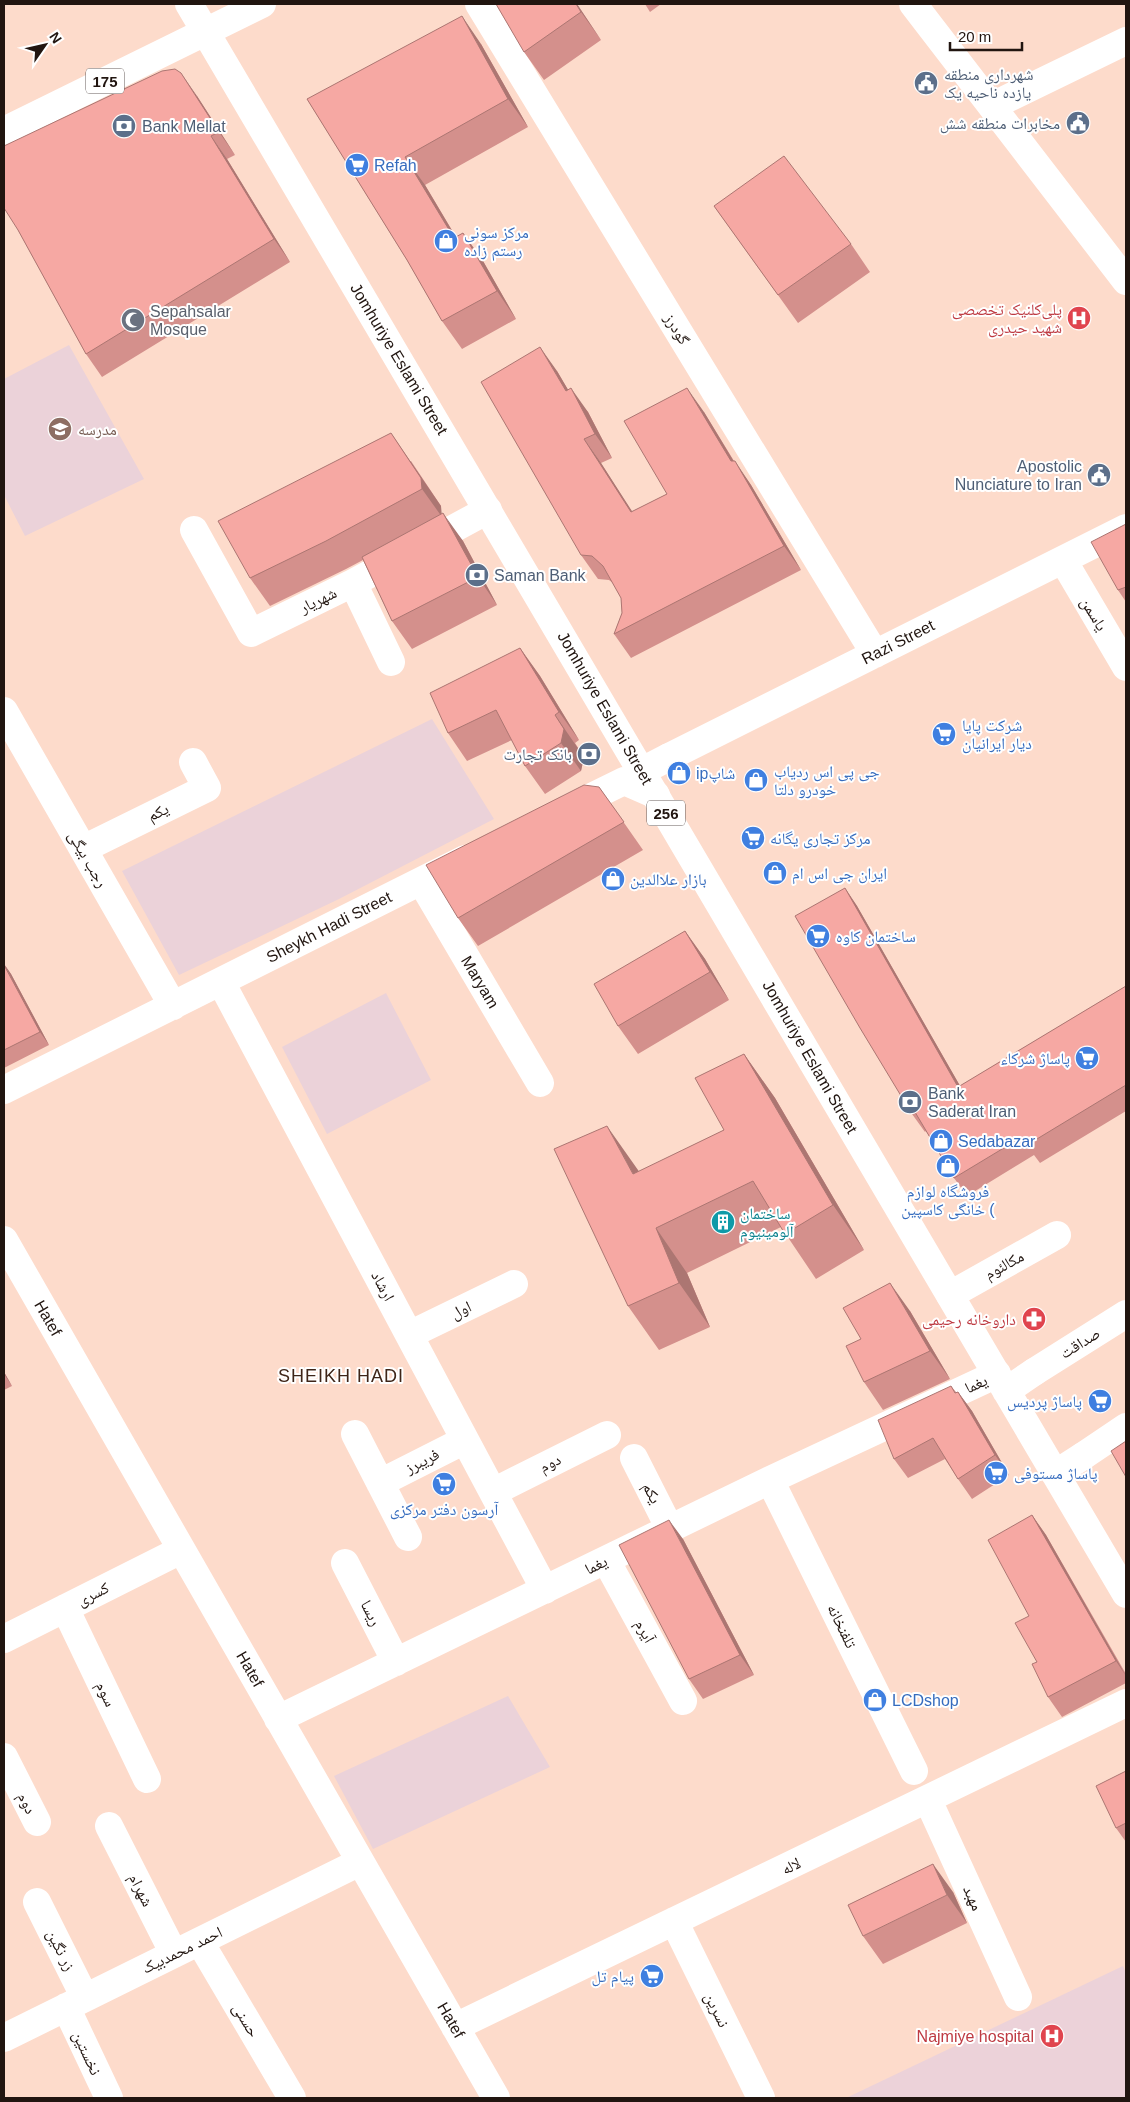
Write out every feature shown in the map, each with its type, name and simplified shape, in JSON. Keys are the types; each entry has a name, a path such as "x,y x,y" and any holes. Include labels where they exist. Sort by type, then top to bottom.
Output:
{"street":[{"name":"Jomhuriye Eslami Street","path":"190,4 1126,1594"},
{"name":"175","path":"4,128 262,4"},
{"name":"گودرز","path":"479,4 875,654"},
{"path":"913,4 1126,281"},
{"path":"992,106 1126,41"},
{"name":"شهریار","path":"194,530 251,633 353,582 488,510"},
{"name":"Razi Street","path":"642,771 1126,528"},
{"name":"یاسمن","path":"1063,560 1126,667"},
{"path":"353,582 391,662"},
{"name":"رجب بیگی","path":"4,712 173,1006"},
{"name":"یکم","path":"83,849 207,788 193,762"},
{"path":"544,820 624,781 656,795"},
{"name":"Sheykh Hadi Street","path":"4,1090 491,846"},
{"name":"Maryam","path":"420,881 540,1083"},
{"name":"ارشاد","path":"221,982 544,1590"},
{"name":"مکالئوم","path":"950,1295 1057,1235"},
{"name":"Hatef","path":"4,1240 496,2098"},
{"name":"اول","path":"409,1335 514,1284"},
{"name":"صداقت","path":"1001,1382 1034,1372 1126,1314"},
{"name":"یغما","path":"278,1719 770,1480 1001,1382"},
{"path":"1055,1474 1126,1427"},
{"path":"355,1434 408,1537"},
{"name":"دوم","path":"493,1492 607,1434"},
{"name":"فریبرز","path":"380,1483 465,1440"},
{"name":"یکم","path":"634,1458 670,1529"},
{"name":"تلفنخانه","path":"770,1480 914,1771"},
{"name":"کسری","path":"7,1629 65,1608 181,1550"},
{"name":"آیرم","path":"606,1560 683,1702"},
{"name":"ریسا","path":"345,1563 396,1662"},
{"name":"سوم","path":"65,1608 147,1779"},
{"name":"لاله","path":"455,2027 1126,1703"},
{"name":"دوم","path":"4,1757 36,1822"},
{"name":"مهبد","path":"928,1800 1018,1997"},
{"name":"شهرام","path":"109,1826 174,1954"},
{"name":"احمد محمدبیک","path":"4,2038 360,1862"},
{"name":"زر نگین","path":"37,1902 76,2003"},
{"name":"نسرین","path":"674,1922 761,2098"},
{"name":"حسنی","path":"200,1942 292,2098"},
{"name":"نخستین","path":"76,2003 109,2098"}],"shaded area":[{"name":"مدرسه","path":"69,345 144,479 25,536 4,495 4,379"},
{"path":"432,719 494,819 339,899 179,975 122,871"},
{"path":"386,993 431,1080 327,1134 282,1047"},
{"path":"508,1696 550,1767 373,1849 334,1776"},
{"name":"Najmiye hospital","path":"1123,1966 1126,1973 1126,2098 846,2098"}],"building":[{"path":"496,4 576,4 581,12 524,52"},
{"path":"462,16 508,99 405,157 454,238 463,233 497,291 442,321 407,260 307,99"},
{"path":"175,69 181,73 219,132 211,136 274,239 86,354 4,208 4,146 162,71"},
{"path":"784,156 851,244 778,295 714,206"},
{"path":"540,347 566,391 571,388 595,434 584,439 631,512 667,494 624,421 687,388 731,461 735,461 784,546 614,634 622,613 621,598 603,566 592,556 581,555 481,382"},
{"path":"391,433 421,478 422,489 326,541 250,578 218,521"},
{"path":"443,513 478,577 392,621 362,557"},
{"path":"1126,524 1126,587 1118,590 1091,542"},
{"path":"520,648 559,712 555,715 564,729 561,743 525,766 496,710 448,733 430,693"},
{"path":"584,785 599,787 624,822 458,918 426,865"},
{"path":"845,888 958,1087 1126,986 1126,1085 1027,1145 1022,1137 954,1178 915,1112 912,1114 795,916"},
{"path":"685,931 710,972 618,1026 594,984"},
{"path":"4,965 40,1032 4,1050"},
{"path":"744,1054 833,1205 785,1234 753,1181 656,1228 679,1283 628,1306 554,1149 607,1126 633,1174 724,1130 695,1078"},
{"path":"890,1283 930,1351 864,1382 846,1346 861,1339 843,1308"},
{"path":"951,1386 955,1393 958,1392 995,1455 958,1479 933,1438 894,1459 878,1420"},
{"path":"1126,1441 1126,1477 1111,1451"},
{"path":"1032,1515 1116,1661 1048,1697 1032,1664 1037,1662 1015,1623 1029,1616 988,1540"},
{"path":"669,1520 740,1655 689,1679 619,1545"},
{"path":"1126,1771 1126,1823 1116,1828 1096,1786"},
{"path":"933,1864 947,1895 863,1936 848,1905"}],"place":[{"name":"شهرداری منطقه یازده ناحیه یک","path":"926,83"},
{"name":"مخابرات منطقه شش","path":"1078,123"},
{"name":"Bank Mellat","path":"124,126"},
{"name":"Refah","path":"357,165"},
{"name":"مرکز سونی رستم زاده","path":"446,241"},
{"name":"پلی‌کلنیک تخصصی شهید حیدری","path":"1079,318"},
{"name":"Sepahsalar Mosque","path":"133,320"},
{"name":"مدرسه","path":"60,429"},
{"name":"Apostolic Nunciature to Iran","path":"1099,475"},
{"name":"Saman Bank","path":"477,575"},
{"name":"شرکت پایا دیار ایرانیان","path":"944,734"},
{"name":"بانک تجارت","path":"589,754"},
{"name":"ipشاپ","path":"679,773"},
{"name":"جی پی اس ردیاب خودرو دلتا","path":"756,780"},
{"name":"مرکز تجاری یگانه","path":"753,838"},
{"name":"ایران جی اس ام","path":"775,873"},
{"name":"بازار علاالدین","path":"613,879"},
{"name":"ساختمان کاوه","path":"818,936"},
{"name":"پاساژ شرکاء","path":"1087,1058"},
{"name":"Bank Saderat Iran","path":"910,1102"},
{"name":"Sedabazar","path":"941,1141"},
{"name":"فروشگاه لوازم خانگی کاسپین (","path":"948,1166"},
{"name":"ساختمان آلومینیوم","path":"723,1222"},
{"name":"داروخانه رحیمی","path":"1034,1319"},
{"name":"پاساژ پردیس","path":"1100,1401"},
{"name":"پاساژ مستوفی","path":"996,1473"},
{"name":"آرسون دفتر مرکزی","path":"444,1484"},
{"name":"LCDshop","path":"875,1700"},
{"name":"پیام تل","path":"652,1976"},
{"name":"Najmiye hospital","path":"1052,2036"}],"district":[{"name":"SHEIKH HADI","path":"341,1376"}]}
